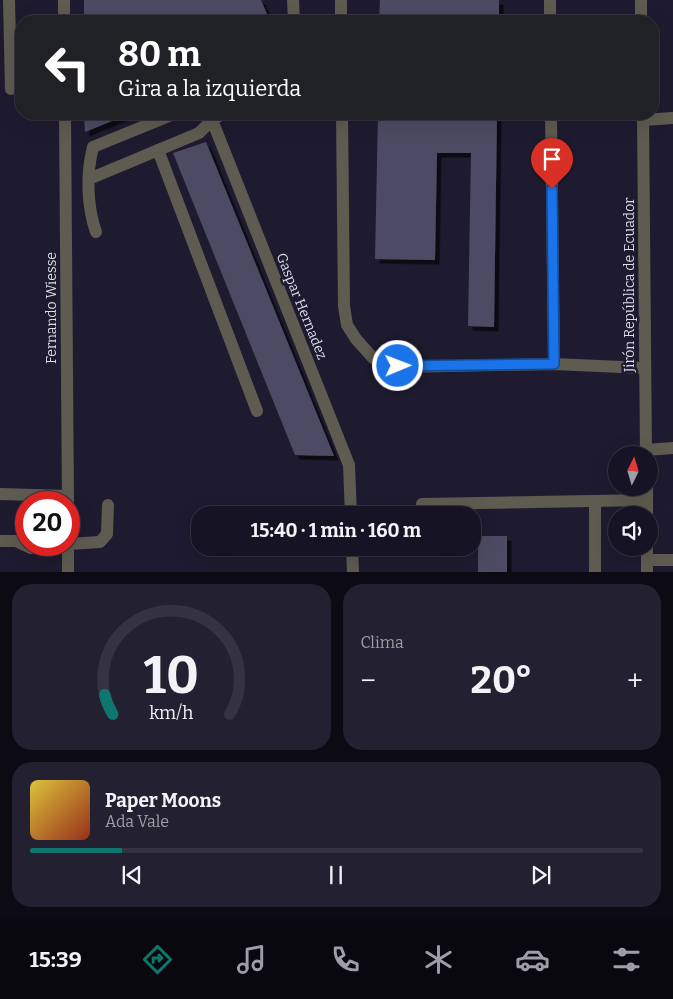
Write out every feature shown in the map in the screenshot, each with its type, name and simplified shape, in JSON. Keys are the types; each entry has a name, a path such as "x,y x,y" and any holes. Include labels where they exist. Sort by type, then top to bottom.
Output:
{"street":[{"path":"9,0 11,89"},
{"path":"64,0 64,15"},
{"path":"293,0 294,15"},
{"path":"341,0 341,15"},
{"path":"550,0 550,15"},
{"path":"641,0 641,15"},
{"path":"659,118 673,118"},
{"name":"Fernando Wiesse","path":"65,120 68,491"},
{"path":"96,232 90,215 89,179 92,150 95,145 159,120"},
{"path":"89,179 199,133 209,120"},
{"name":"Gaspar Hernadez","path":"214,120 349,464 351,506"},
{"path":"342,120 344,306 347,325 372,358 398,366 554,364 644,368"},
{"path":"551,120 554,364"},
{"name":"Jirón República de Ecuador","path":"642,120 646,446"},
{"path":"158,150 257,411"},
{"path":"658,450 673,448"},
{"path":"0,494 15,495"},
{"path":"422,504 595,501 632,496"},
{"path":"594,572 595,501"},
{"path":"80,544 100,542 107,534 108,506"},
{"path":"0,541 15,541"},
{"path":"68,556 68,572"},
{"path":"352,556 353,572"},
{"path":"647,560 673,560"}],"building":[{"path":"84,0 261,0 267,15 84,15"},
{"path":"380,0 499,0 499,15 379,15"},
{"path":"84,120 114,120 85,132"},
{"path":"378,120 497,120 494,327 468,326 471,153 437,153 435,260 375,259"},
{"path":"206,142 334,456 295,455 173,153"},
{"path":"481,536 507,536 507,572 478,572 478,556 481,556"}],"route":[{"path":"398,366 554,364 552,189"}]}
